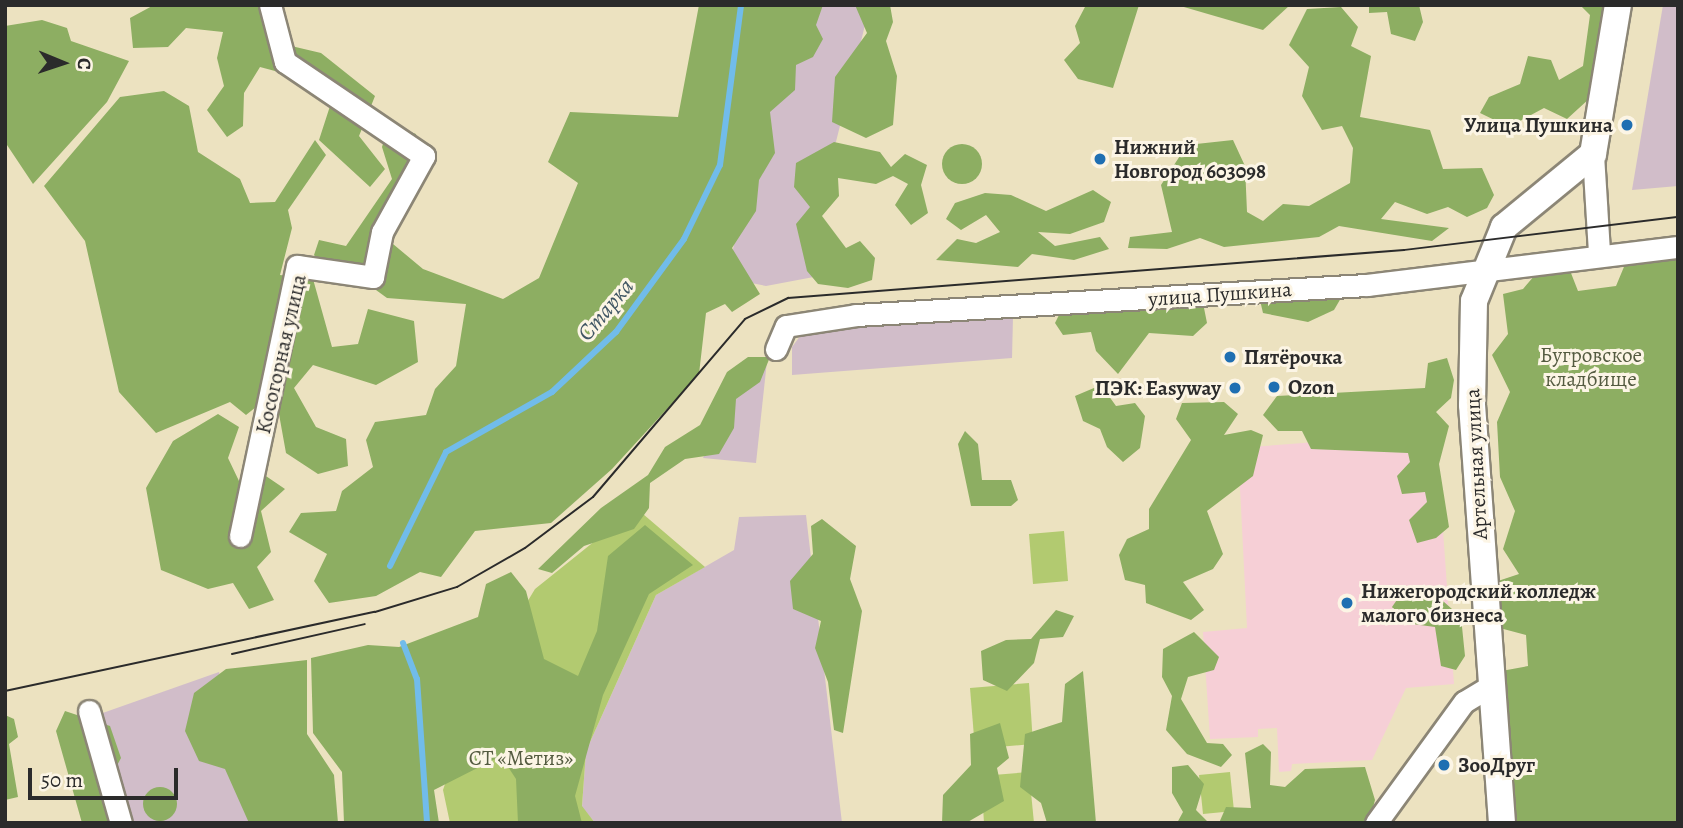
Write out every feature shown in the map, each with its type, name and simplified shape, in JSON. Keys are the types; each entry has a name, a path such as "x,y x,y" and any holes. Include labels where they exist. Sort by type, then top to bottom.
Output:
{"street":[{"name":"Косогорная улица","path":"240,536 297,266 373,277 382,232 425,156 285,62 270,5"},
{"path":"1599,252 1593,154 1618,5"},
{"name":"Артельная улица","path":"1502,823 1489,687 1472,405 1472,318 1482,272 1504,228 1593,154"},
{"path":"1556,183 1575,178 1595,187"},
{"name":"улица Пушкина","path":"776,349 786,326 856,315 1367,285 1482,272 1599,252 1678,247"},
{"path":"1376,823 1464,702 1489,687"},
{"path":"89,711 121,823"}],"shaded area":[{"path":"792,5 870,5 823,194 819,276 766,286 726,278"},
{"path":"1663,5 1678,5 1678,186 1632,190"},
{"path":"1013,317 1012,358 792,375 792,347 806,328"},
{"path":"767,361 756,463 703,458 739,385"},
{"name":"Нижегородский колледж малого бизнеса","path":"1436,433 1454,684 1406,688 1372,760 1292,764 1291,771 1279,772 1277,728 1258,729 1258,737 1210,739 1203,632 1247,628 1238,448"},
{"path":"806,515 842,823 595,823 582,807 586,751 656,595 734,550 739,517"},
{"path":"219,672 252,823 128,823 97,715"}],"green space":[{"path":"154,5 264,5 270,41 321,53 375,96 359,136 385,169 370,187 319,140 331,103 305,79 260,67 244,93 243,126 227,137 207,110 224,86 217,58 223,32 186,28 168,47 133,48 130,18"},
{"path":"699,5 823,5 816,25 823,39 813,57 796,65 795,90 770,112 775,153 759,180 756,211 732,248 760,294 732,312 725,304 706,313 699,374 612,469 551,523 475,531 441,577 420,572 376,596 329,603 314,581 327,554 289,532 301,513 336,511 342,491 373,467 366,440 375,422 426,415 435,389 456,366 466,304 387,298 365,282 329,275 314,255 319,240 346,246 392,179 382,147 389,124 416,134 419,159 387,239 423,269 503,299 539,278 578,183 548,162 570,112 678,117"},
{"path":"855,5 890,5 893,22 886,41 897,76 893,125 866,138 832,122 835,77 867,33"},
{"path":"1086,5 1139,5 1113,88 1078,79 1064,60 1080,43 1075,26"},
{"path":"1177,5 1290,5 1263,30"},
{"path":"1369,5 1419,5 1423,22 1415,41 1391,34 1387,12 1369,13"},
{"path":"1580,5 1604,5 1601,88 1567,119 1544,108 1509,127 1480,113 1489,97 1520,84 1528,56 1551,60 1559,80 1583,66 1590,15"},
{"path":"1341,7 1358,27 1351,46 1371,56 1360,117 1430,130 1443,169 1482,168 1494,195 1487,208 1467,217 1448,207 1427,214 1395,202 1381,219 1449,228 1432,241 1339,226 1319,237 1224,247 1200,238 1167,249 1128,248 1130,237 1172,232 1161,185 1187,145 1233,140 1245,166 1247,212 1263,221 1283,204 1309,206 1350,183 1353,148 1342,126 1322,130 1302,96 1309,67 1289,45 1307,9"},
{"path":"42,20 67,28 71,41 129,61 107,102 33,184 5,142 5,26"},
{"path":"164,91 189,106 198,152 240,179 250,203 275,202 315,140 326,155 288,210 292,228 280,275 313,279 332,347 358,344 368,309 414,321 418,362 376,385 313,365 294,388 316,427 346,439 348,466 318,474 286,453 275,392 246,415 230,402 156,433 119,392 85,241 44,186 120,97"},
{"path":"834,142 880,152 891,167 905,154 927,165 921,185 928,213 911,225 895,205 908,184 893,176 876,184 838,178 839,196 822,216 846,248 860,241 875,258 872,280 848,288 818,284 807,271 796,224 810,207 794,187 796,163"},
{"path":"962,144 976,150 982,164 976,178 962,184 948,178 942,164 948,150"},
{"path":"1093,190 1111,202 1104,222 1070,234 1038,232 1055,246 1100,237 1109,249 1074,260 1032,254 1018,267 936,260 957,239 976,243 1000,232 986,215 961,230 946,219 955,203 985,193 1011,195 1046,211"},
{"name":"Бугровское кладбище","path":"1678,253 1678,823 1512,823 1508,798 1517,769 1501,747 1496,672 1528,666 1526,635 1496,627 1492,583 1519,574 1503,549 1515,511 1500,477 1497,422 1510,392 1492,355 1508,334 1503,294 1523,289 1541,268 1569,268 1578,291 1616,286 1626,262"},
{"path":"1329,280 1341,298 1334,310 1308,322 1263,313 1259,296"},
{"path":"1177,285 1200,288 1207,323 1193,336 1149,333 1118,374 1096,351 1091,332 1063,335 1055,323 1067,299 1117,306"},
{"path":"748,357 770,357 760,382 736,399 734,428 719,454 685,459 650,483 649,508 634,529 584,546 552,573 538,569 601,508 648,475 665,447 700,425 727,372"},
{"path":"1447,358 1454,380 1451,398 1436,412 1449,426 1439,464 1449,527 1436,538 1417,543 1409,520 1427,502 1425,492 1402,494 1397,476 1410,462 1408,453 1311,449 1302,431 1278,431 1263,415 1277,396 1425,388 1428,363"},
{"path":"1101,385 1116,406 1135,403 1145,416 1140,448 1123,462 1107,447 1100,429 1083,421 1075,396"},
{"path":"1224,402 1238,414 1224,435 1251,430 1263,435 1253,476 1207,511 1223,554 1213,569 1183,582 1204,610 1191,620 1146,603 1145,585 1125,580 1119,555 1127,539 1149,529 1149,509 1191,440 1176,419 1182,403"},
{"path":"218,414 239,427 228,458 239,481 260,472 285,489 261,511 271,552 257,567 274,600 249,609 233,583 208,589 161,570 146,488 173,441"},
{"path":"965,431 978,444 982,480 1011,480 1018,500 1011,506 971,506 958,444"},
{"name":"СТ «Метиз»","path":"636,508 705,567 656,595 586,751 582,806 595,823 450,823 443,790 479,682 535,589"},
{"path":"822,519 856,546 850,579 862,611 843,733 834,730 828,682 815,648 821,621 793,609 790,581 813,554 811,526"},
{"path":"645,525 693,565 649,594 603,695 575,796 582,823 518,823 516,779 501,756 434,790 439,823 344,823 342,772 313,733 311,658 368,645 399,647 478,617 486,584 511,572 526,591 544,659 578,676 597,631 608,556"},
{"path":"1064,531 1068,581 1033,584 1029,534"},
{"path":"1403,591 1435,594 1461,617 1465,656 1456,670 1441,666 1435,627 1405,623 1392,607"},
{"path":"1056,610 1074,616 1063,637 1040,639 1034,663 1007,691 983,680 981,651 1006,640 1031,639"},
{"path":"1194,632 1219,657 1214,670 1188,677 1181,699 1207,743 1223,744 1232,755 1221,767 1187,754 1166,730 1172,696 1162,677 1163,649"},
{"path":"307,660 307,734 334,775 338,823 249,823 225,769 199,761 185,731 194,693 226,669"},
{"path":"1083,671 1096,823 1047,823 1041,803 1020,787 1025,734 1062,722 1065,684"},
{"path":"1029,683 1033,744 975,749 970,688"},
{"path":"65,711 110,726 121,758 106,786 119,823 82,823 56,731"},
{"path":"5,715 14,719 18,737 9,744 18,797 5,800"},
{"path":"1000,723 1009,758 997,768 1004,801 966,823 942,823 943,795 971,765 970,734"},
{"path":"1263,744 1271,752 1270,785 1285,787 1305,769 1365,767 1375,800 1369,823 1219,823 1226,807 1251,808 1245,753"},
{"path":"1188,765 1204,784 1196,810 1209,823 1177,823 1183,812 1172,793 1172,767"},
{"path":"1029,772 1034,823 984,823 981,776"},
{"path":"1230,772 1234,811 1203,814 1199,775"},
{"path":"160,787 172,792 177,804 172,816 160,821 148,816 143,804 148,792"}],"waterway":[{"name":"Старка","path":"390,566 446,452 552,392 616,332 684,239 720,165 741,5"},
{"name":"Старка","path":"403,643 417,679 427,823"}],"tram line":[{"path":"5,691 375,612 457,587 525,548 593,497 745,319 788,298 1404,250 1678,217"},
{"path":"232,654 365,624"}],"place":[{"name":"Улица Пушкина","path":"1627,125"},
{"name":"Нижний Новгород 603098","path":"1100,159"},
{"name":"Пятёрочка","path":"1230,357"},
{"name":"Ozon","path":"1274,387"},
{"name":"ПЭК: Easyway","path":"1235,388"},
{"name":"Нижегородский колледж малого бизнеса","path":"1347,603"},
{"name":"ЗооДруг","path":"1444,765"}]}
